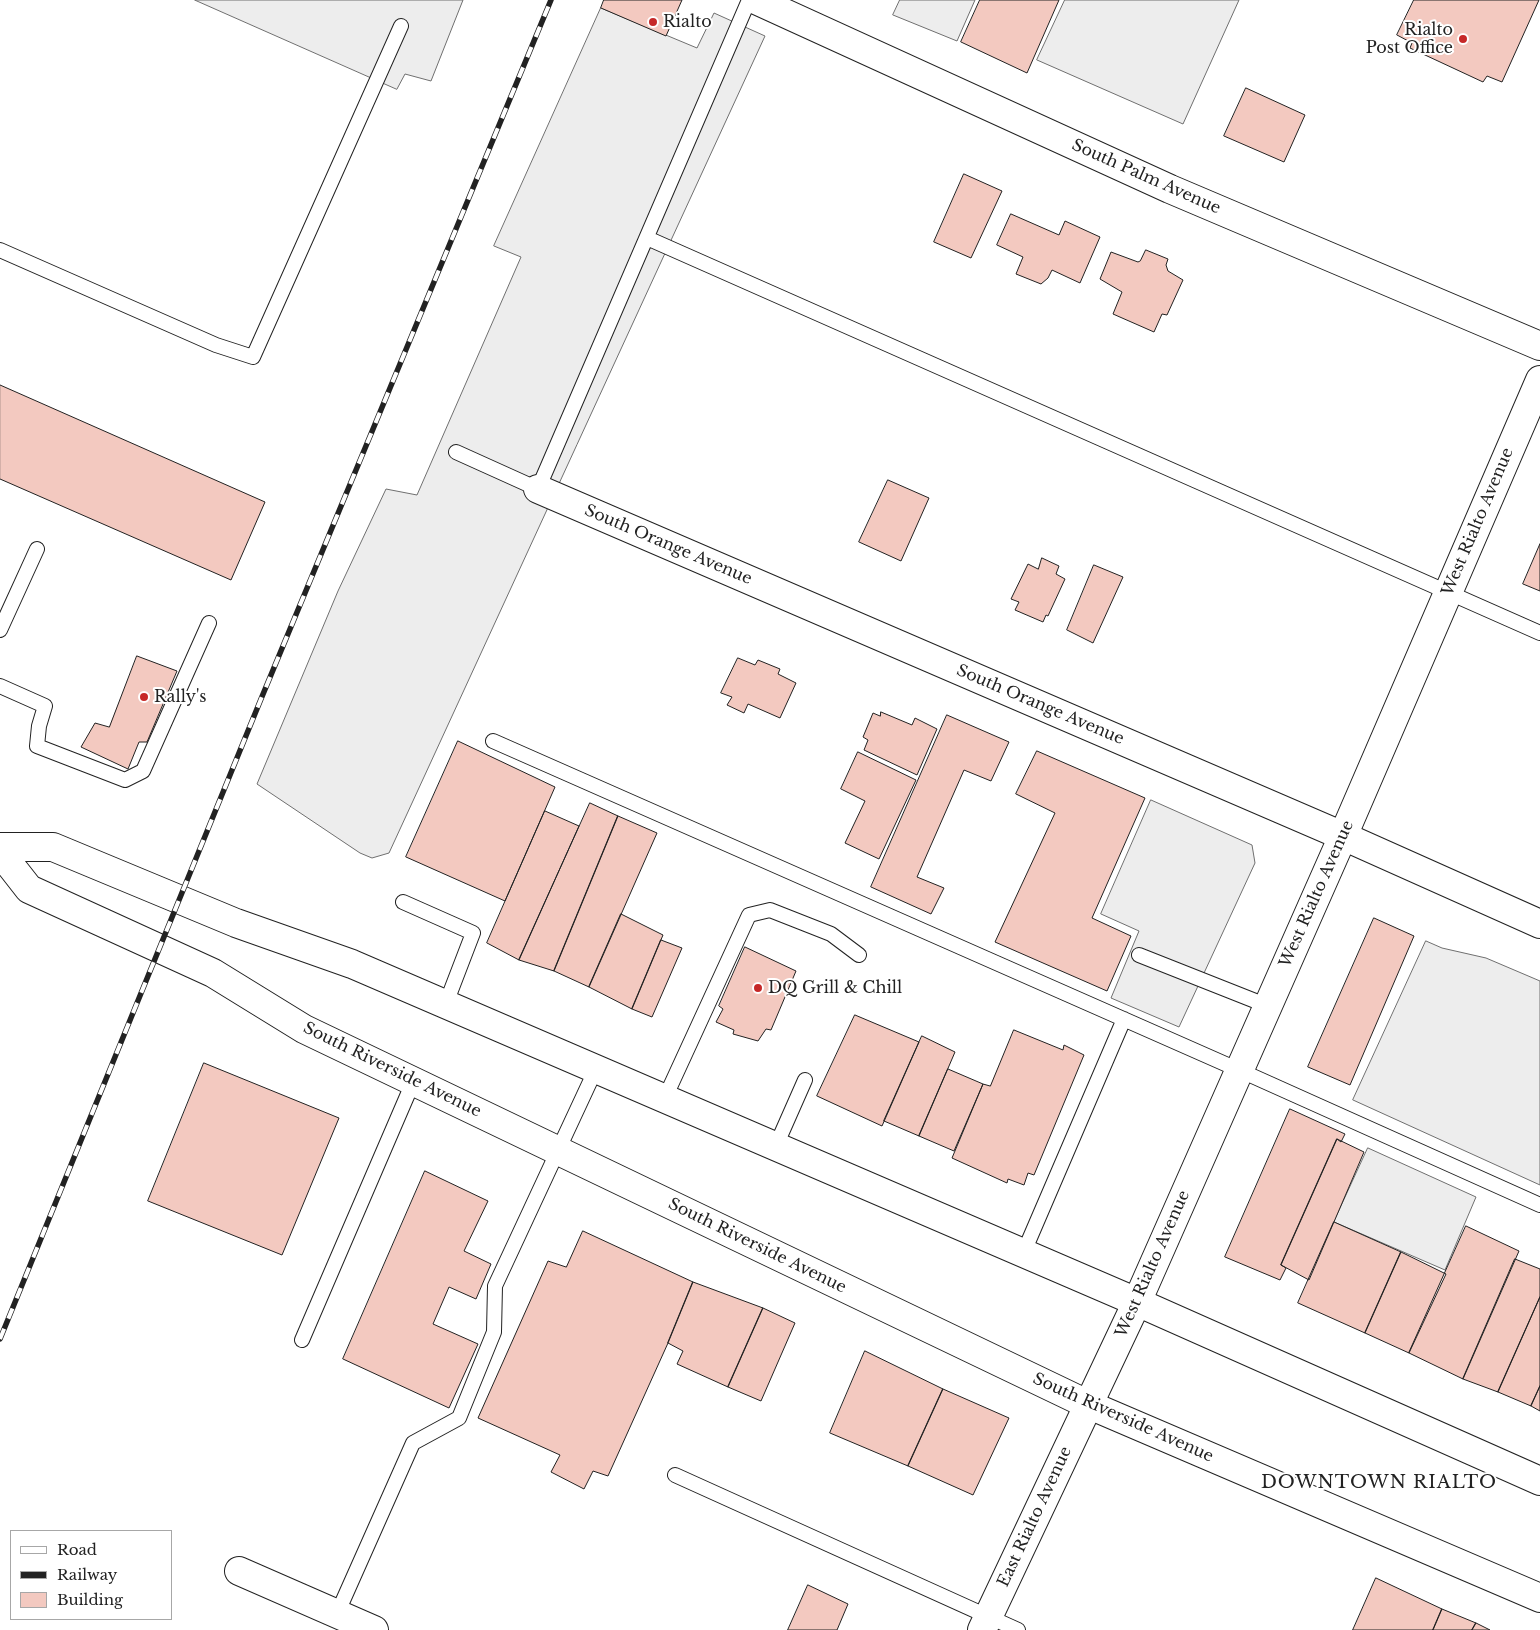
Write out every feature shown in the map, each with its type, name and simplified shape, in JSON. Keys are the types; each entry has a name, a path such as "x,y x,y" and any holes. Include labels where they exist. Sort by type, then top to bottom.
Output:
{"street":[{"name":"South Palm Avenue","path":"756,0 1170,189 1540,346"},
{"name":"West Rialto Avenue","path":"1087,1404 1137,1302 1268,1006 1540,380"},
{"name":"South Orange Avenue","path":"538,489 1343,836 1540,924"},
{"path":"0,847 53,847 236,923 352,964 595,1071 1137,1302 1540,1481"},
{"name":"South Riverside Avenue","path":"0,852 29,889 213,974 304,1029 414,1080 1087,1404 1540,1598"},
{"name":"East Rialto Avenue","path":"985,1623 1087,1404"},
{"path":"239,1571 374,1630"}],"lane":[{"path":"456,452 538,489 749,0"},
{"path":"0,250 216,345 253,357 401,26"},
{"path":"647,238 1540,633"},
{"path":"0,630 37,549"},
{"path":"0,686 45,706 39,726 37,746 125,780 143,772 209,623"},
{"path":"493,741 1124,1019 1540,1205"},
{"path":"403,902 473,933 445,1006"},
{"path":"664,1100 749,915 770,910 831,934 858,955"},
{"path":"1139,955 1268,1006"},
{"path":"1023,1254 1124,1019"},
{"path":"337,1614 413,1443 459,1418 494,1332 495,1286 595,1071"},
{"path":"302,1340 414,1080"},
{"path":"776,1148 805,1080"},
{"path":"674,1475 985,1623 1018,1630"}],"shaded area":[{"path":"195,0 463,0 431,81 405,74 397,89"},
{"path":"900,0 975,0 957,41 893,15"},
{"path":"1065,0 1239,0 1183,124 1037,60"},
{"path":"601,8 697,48 714,13 765,36 389,853 372,858 360,853 257,784 338,591 386,489 417,495 521,257 494,246"},
{"path":"1151,800 1252,845 1255,863 1179,1027 1111,998 1139,931 1101,914"},
{"path":"1426,941 1442,948 1486,958 1540,981 1540,1185 1353,1100"},
{"path":"1368,1148 1476,1197 1445,1270 1334,1222"}],"building":[{"name":"Rialto","path":"604,0 682,0 666,36 601,8"},
{"path":"980,0 1059,0 1027,73 961,42"},
{"name":"Rialto Post Office","path":"1414,0 1539,0 1502,82 1487,76 1483,82 1410,48 1412,43 1397,35"},
{"path":"1246,88 1305,115 1284,162 1224,136"},
{"path":"964,174 1002,191 971,258 934,242"},
{"path":"1011,214 1059,235 1065,221 1100,237 1080,283 1052,270 1048,278 1041,284 1016,274 1023,257 997,245"},
{"path":"1146,250 1168,259 1166,265 1168,271 1183,280 1167,315 1162,314 1154,332 1113,314 1122,292 1100,279 1111,252 1138,262"},
{"path":"0,385 265,502 231,580 0,479"},
{"path":"888,480 929,498 901,561 859,542"},
{"path":"1540,544 1540,591 1523,584"},
{"path":"1042,558 1059,566 1056,574 1065,579 1048,616 1046,615 1043,622 1015,610 1019,602 1011,599 1028,564 1038,569"},
{"path":"1094,565 1123,577 1093,643 1067,630"},
{"name":"Rally's","path":"137,656 177,671 147,742 139,742 128,769 81,747 95,723 109,727"},
{"path":"738,658 755,665 758,660 780,669 778,674 796,683 780,718 748,704 744,713 727,705 732,697 721,693"},
{"path":"881,712 912,725 915,718 937,729 917,775 864,750 868,740 863,737 873,713 880,716"},
{"path":"947,715 1009,742 991,781 964,770 917,877 944,888 931,914 871,887"},
{"path":"458,741 555,787 505,901 406,857"},
{"path":"1037,751 1145,798 1092,918 1131,936 1107,991 995,942 1055,813 1016,794"},
{"path":"858,752 916,780 879,859 845,843 865,801 841,789"},
{"path":"590,803 618,816 554,971 519,960"},
{"path":"545,811 579,826 519,960 487,943"},
{"path":"618,816 657,833 589,987 554,971"},
{"path":"621,914 663,935 632,1009 589,987"},
{"path":"1374,918 1414,936 1350,1085 1308,1067"},
{"path":"661,940 682,948 652,1017 632,1009"},
{"name":"DQ Grill & Chill","path":"745,947 796,971 771,1030 766,1029 758,1041 733,1034 734,1030 716,1022 723,1009 719,1006"},
{"path":"855,1015 919,1042 882,1126 817,1096"},
{"path":"1014,1030 1063,1050 1064,1045 1084,1055 1034,1175 1028,1173 1024,1185 1008,1179 1007,1183 952,1158 983,1084 990,1086"},
{"path":"922,1036 955,1052 919,1136 884,1121"},
{"path":"204,1063 339,1118 282,1255 148,1201"},
{"path":"948,1069 983,1084 954,1151 919,1136"},
{"path":"1290,1109 1345,1134 1341,1142 1337,1139 1281,1265 1286,1268 1280,1280 1225,1257"},
{"path":"1337,1139 1364,1152 1309,1280 1281,1265"},
{"path":"425,1171 488,1201 464,1251 491,1264 476,1299 449,1287 433,1324 478,1344 449,1408 343,1359"},
{"path":"1334,1222 1401,1252 1365,1333 1298,1303"},
{"path":"1466,1226 1519,1251 1463,1379 1409,1353"},
{"path":"583,1231 693,1282 668,1343 608,1476 593,1471 584,1489 551,1472 560,1455 478,1418 548,1261 566,1267"},
{"path":"1401,1252 1446,1274 1409,1353 1365,1333"},
{"path":"1515,1259 1540,1269 1540,1297 1498,1392 1463,1379"},
{"path":"693,1282 763,1308 728,1387 677,1364 683,1351 668,1343"},
{"path":"1540,1297 1540,1386 1531,1406 1498,1392"},
{"path":"763,1308 795,1323 761,1401 728,1387"},
{"path":"865,1351 943,1389 908,1466 830,1433"},
{"path":"1540,1386 1540,1411 1531,1406"},
{"path":"943,1389 1009,1418 973,1495 908,1466"},
{"path":"1376,1578 1442,1609 1433,1630 1353,1630"},
{"path":"808,1585 848,1604 837,1630 788,1630"},
{"path":"1442,1609 1476,1623 1472,1630 1433,1630"},
{"path":"1476,1623 1490,1630 1472,1630"}],"railway":[{"path":"0,1339 261,699 551,0"}],"place":[{"name":"Rialto","path":"653,22"},
{"name":"Rialto Post Office","path":"1463,39"},
{"name":"Rally's","path":"144,697"},
{"name":"DQ Grill & Chill","path":"758,988"}],"district":[{"name":"DOWNTOWN RIALTO","path":"1379,1483"}]}
